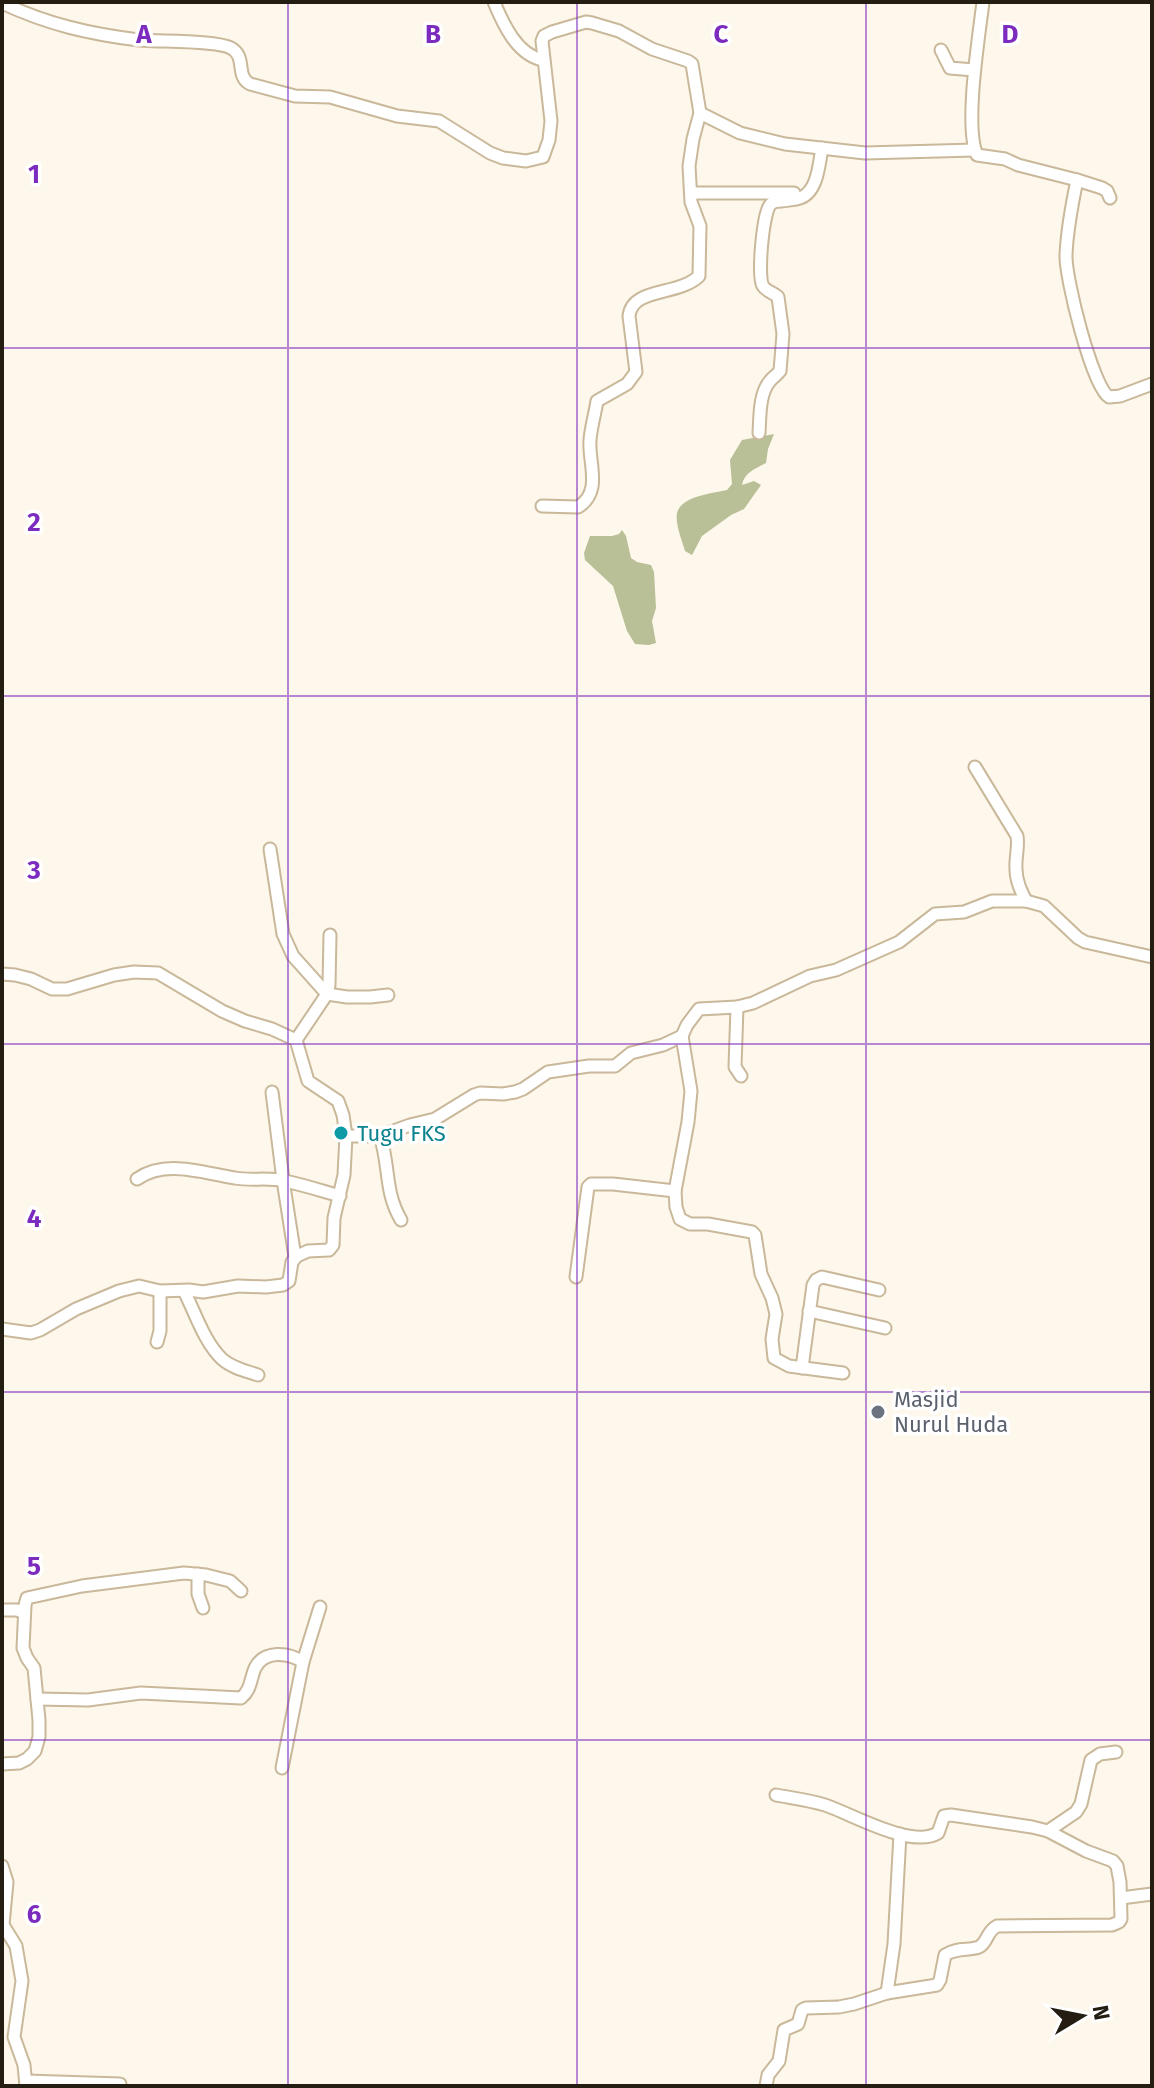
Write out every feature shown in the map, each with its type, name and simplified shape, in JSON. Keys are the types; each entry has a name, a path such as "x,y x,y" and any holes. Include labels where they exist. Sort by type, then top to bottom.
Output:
{"street":[{"path":"494,2 512,38 537,60 543,60"},
{"path":"983,2 974,70 972,138 977,155 1005,159 1102,188 1110,198"},
{"path":"2,3 31,16 79,30 142,40 231,48 239,56 244,81 250,84 295,96 330,97 397,116 439,121 490,153 516,161 536,160 547,151 551,121 543,60 544,36 586,22 599,24 692,64 700,113 689,166 691,202 700,226 699,276 686,286 633,302 629,316 636,372 627,384 597,401 590,444 594,474 591,488 583,505 578,507 542,506"},
{"path":"941,50 950,68 974,70"},
{"path":"700,113 740,133 785,144 865,153 975,150"},
{"path":"759,433 765,391 780,371 783,334 778,297 765,288 761,279 766,218 769,205 774,202 808,194 815,182 822,148"},
{"path":"1077,180 1066,257 1085,344 1100,387 1109,397 1152,384"},
{"path":"691,193 808,194"},
{"path":"975,767 1017,836 1015,870 1026,901"},
{"path":"270,849 283,934 293,956 327,994 347,997 388,995"},
{"path":"843,1373 789,1366 777,1361 773,1355 776,1314 761,1274 755,1235 748,1230 684,1223 677,1214 675,1191 691,1104 690,1077 682,1036 687,1025 699,1009 753,1003 810,976 836,970 899,942 935,914 964,912 992,901 1026,901 1044,906 1085,942 1152,957"},
{"path":"296,1040 327,994 330,935"},
{"path":"2,974 31,979 52,989 67,989 134,972 158,973 222,1011 296,1040 308,1081 338,1101 346,1136 344,1175 334,1218 332,1248 304,1252 295,1257 289,1281 283,1285 238,1286 203,1292 160,1291 139,1286 76,1309 35,1332 2,1329"},
{"path":"737,1007 735,1067 741,1076"},
{"path":"346,1136 380,1136 440,1118 480,1093 515,1092 548,1072 566,1068 615,1066 631,1053 663,1045 682,1036"},
{"path":"272,1092 295,1257"},
{"path":"380,1136 388,1165 389,1193 401,1220"},
{"path":"137,1179 149,1171 187,1169 239,1179 283,1180 340,1196"},
{"path":"576,1277 588,1187 591,1184 675,1191"},
{"path":"802,1368 816,1280 822,1277 879,1290"},
{"path":"157,1342 160,1291"},
{"path":"184,1291 212,1346 223,1359 258,1375"},
{"path":"809,1311 885,1328"},
{"path":"198,1574 198,1594 203,1608"},
{"path":"2,1764 24,1761 35,1751 39,1737 34,1665 23,1648 27,1598 77,1587 198,1574 230,1581 241,1591"},
{"path":"282,1768 303,1662 320,1607"},
{"path":"2,1610 24,1613"},
{"path":"37,1699 88,1700 141,1693 241,1698 252,1682 256,1666 263,1660 286,1653 303,1662"},
{"path":"1048,1831 1076,1812 1081,1804 1091,1760 1100,1754 1116,1752"},
{"path":"766,2086 768,2075 779,2061 784,2030 798,2024 802,2010 839,2007 887,1993 937,1985 945,1955 956,1949 977,1948 985,1941 988,1932 997,1926 1112,1925 1121,1919 1118,1871 1113,1861 1048,1831 951,1815 944,1816 938,1833 924,1838 876,1827 828,1806 776,1795"},
{"path":"887,1993 894,1944 900,1834"},
{"path":"2,1866 7,1882 3,1925 16,1946 22,1981 8,2039 24,2065 26,2083 120,2084"},
{"path":"1121,1898 1152,1894"}],"green space":[{"path":"774,434 766,463 743,481 742,485 754,481 761,485 744,509 702,536 692,555 685,551 677,522 680,507 699,496 727,490 732,484 730,460 742,440"},
{"path":"622,530 631,558 651,565 654,572 656,608 652,621 656,643 649,645 635,644 627,631 613,586 585,560 584,553 590,536 612,536"}],"place":[{"name":"Tugu FKS","path":"341,1133"},
{"name":"Masjid Nurul Huda","path":"878,1412"}]}
